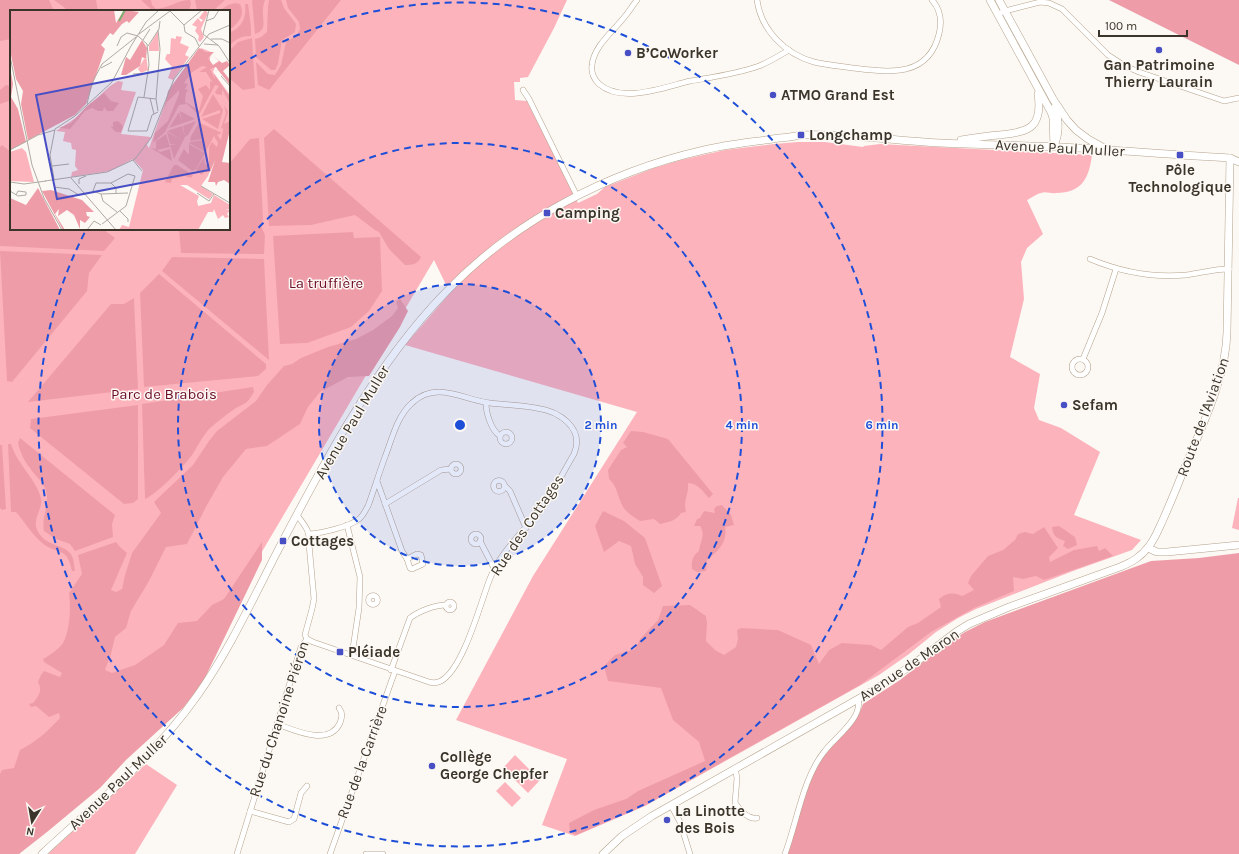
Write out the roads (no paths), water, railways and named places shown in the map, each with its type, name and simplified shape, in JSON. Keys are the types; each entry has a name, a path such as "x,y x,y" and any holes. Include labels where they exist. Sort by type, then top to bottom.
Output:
{"street":[{"path":"637,0 601,45 592,62 592,71 597,82 604,88 613,92 641,93 732,74 765,63 788,50"},
{"path":"757,0 762,18 770,33 788,50 807,60 822,64 885,72 907,69 919,63 931,52 938,40 941,19 932,0"},
{"path":"990,0 1051,112 1054,147"},
{"path":"1000,0 1053,99 1067,120 1076,130 1088,139 1108,150"},
{"path":"998,14 1040,2 1049,3 1062,9 1108,55 1125,66 1224,101 1239,98"},
{"path":"523,90 578,196"},
{"path":"941,143 1024,131 1035,122 1040,113 1038,90"},
{"path":"1053,99 1058,117 1058,138 1054,147"},
{"name":"Avenue Paul Muller","path":"42,854 136,769 197,697 223,656 297,515 355,412 384,368 421,319 453,285 491,252 531,223 578,196 627,174 677,157 738,143 780,138 861,141 889,140 1054,147 1230,158 1239,162"},
{"name":"Avenue Paul Muller","path":"1230,158 1239,155"},
{"name":"Route de l'Aviation","path":"1148,548 1156,535 1175,493 1223,368 1227,342 1230,158"},
{"path":"1090,259 1116,269 1140,274 1161,276 1188,274 1214,269 1228,269"},
{"path":"1083,359 1102,313 1116,269"},
{"name":"Rue des Cottages","path":"307,639 429,682 438,682 444,679 459,659 464,649 494,568 546,502 574,454 577,444 575,433 566,421 550,412 536,408 486,403 455,394 442,392 430,393 417,399 407,408 396,426 365,512 356,521 347,525 309,534"},
{"path":"486,403 486,411 496,433 500,436"},
{"path":"385,504 441,470 451,469"},
{"path":"377,481 402,551 407,559"},
{"path":"505,486 510,491 526,528"},
{"name":"Rue du Chanoine Piéron","path":"237,854 301,647 307,639 306,631 314,599 309,534 307,528 297,515"},
{"path":"347,525 359,571 360,603 352,655"},
{"path":"480,541 494,568"},
{"path":"1148,548 1154,552 1161,552 1239,545"},
{"name":"Avenue de Maron","path":"603,854 622,836 671,805 891,680 969,624 1008,607 1125,565 1140,556 1148,548"},
{"path":"360,603 369,601"},
{"name":"Rue de la Carrière","path":"330,854 410,618 440,605 446,605"},
{"path":"785,854 810,774 824,751 856,716 859,707 858,700"},
{"path":"277,724 316,736 326,735 334,730 340,722 342,714 339,708"},
{"path":"735,768 737,778 735,804 749,817 757,818"},
{"path":"250,811 290,822 294,819 302,793 307,786"},
{"path":"671,805 680,822 690,854"},
{"path":"366,854 383,854"}],"place":[{"name":"Gan Patrimoine Thierry Laurain","path":"1159,50"},
{"name":"B’CoWorker","path":"628,53"},
{"name":"ATMO Grand Est","path":"773,95"},
{"name":"Longchamp","path":"801,135"},
{"name":"Pôle Technologique","path":"1180,155"},
{"name":"Camping","path":"547,213"},
{"name":"Sefam","path":"1064,405"},
{"name":"Cottages","path":"283,541"},
{"name":"Pléiade","path":"340,652"},
{"name":"Collège George Chepfer","path":"432,766"},
{"name":"La Linotte des Bois","path":"667,820"}],"park label":[{"name":"La truffière","path":"326,283"},
{"name":"Parc de Brabois","path":"164,394"}]}
